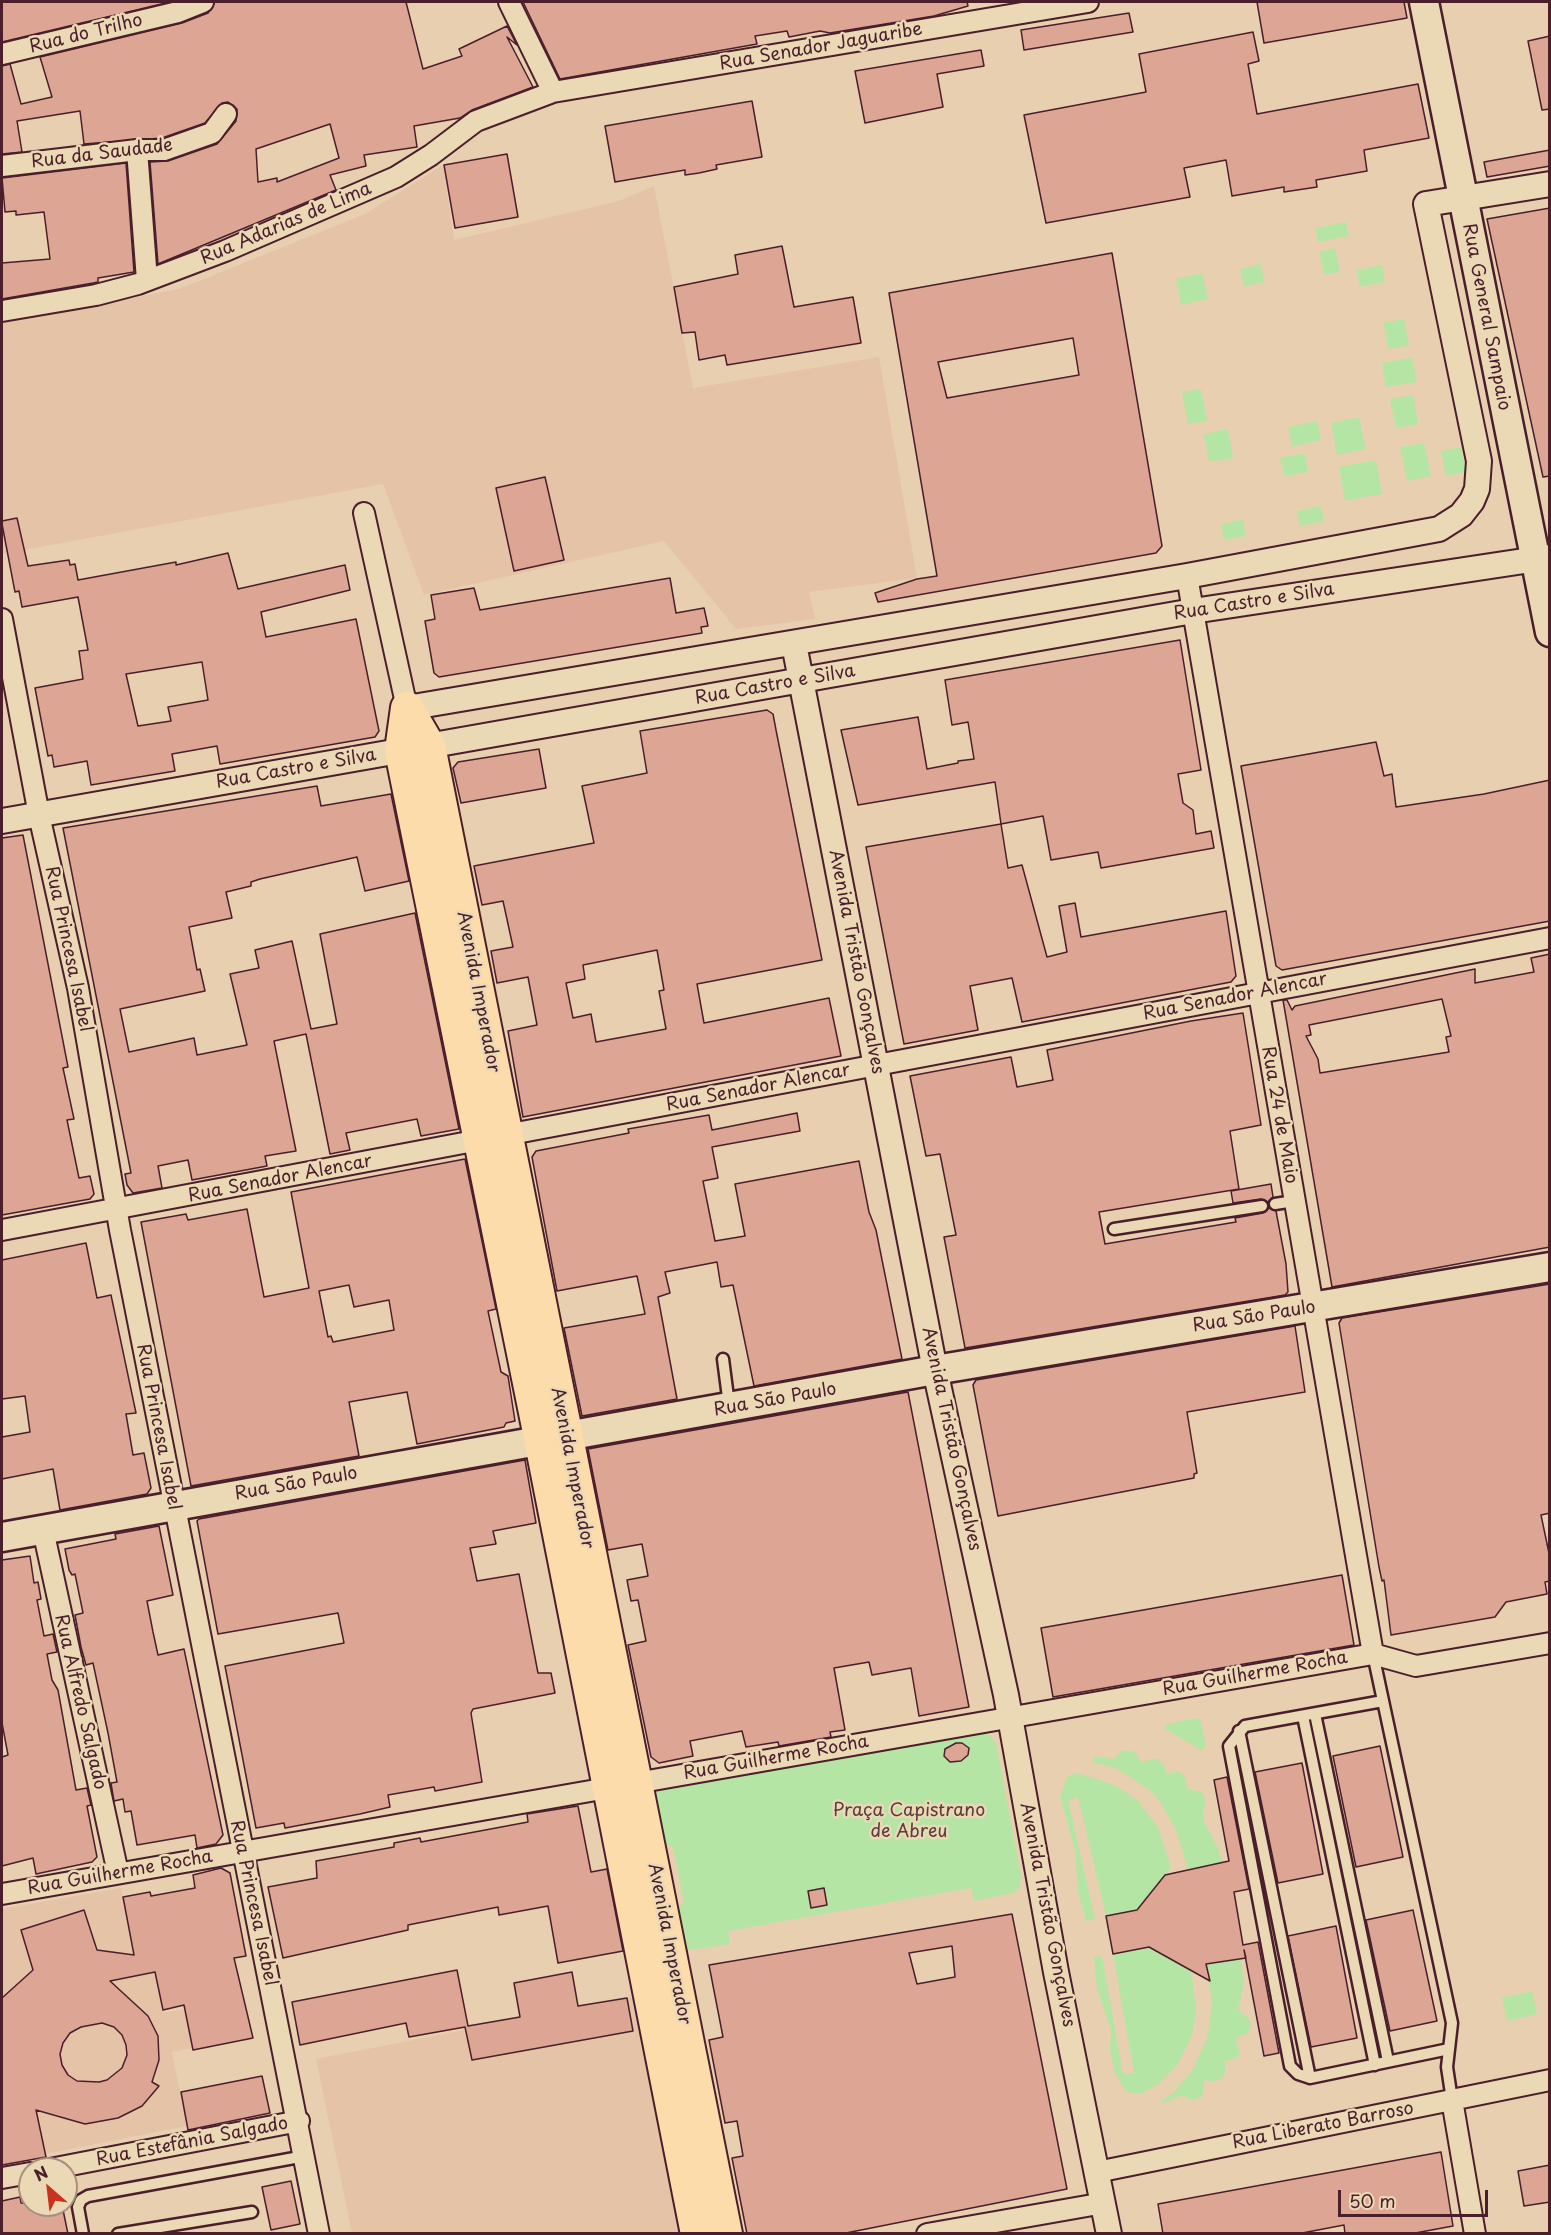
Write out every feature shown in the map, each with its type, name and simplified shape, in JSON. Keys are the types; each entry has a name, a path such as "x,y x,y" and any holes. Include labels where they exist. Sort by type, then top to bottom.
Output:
{"main road":[{"name":"Rua General Sampaio","path":"1424,2 1463,199 1542,558 1550,632"},
{"name":"Avenida Imperador","path":"406,708 622,1786 697,2234"},
{"name":"Rua São Paulo","path":"2,1537 936,1370 1550,1267"},
{"name":"Avenida Imperador","path":"622,1786 726,2234"}],"street":[{"name":"Rua do Trilho","path":"2,54 156,17 203,2"},
{"path":"509,2 553,92"},
{"name":"Rua Senador Jaguaribe","path":"553,92 1088,2"},
{"name":"Rua Adarias de Lima","path":"2,311 96,296 225,251 396,177 431,155 476,121 553,92"},
{"name":"Rua da Saudade","path":"2,166 137,150 164,150 212,133 226,114"},
{"path":"137,150 147,280"},
{"path":"1463,199 1550,184"},
{"name":"Rua General Sampaio","path":"1463,199 1426,204 1479,461"},
{"name":"Rua Castro e Silva","path":"406,708 1187,576 1438,529 1461,515 1472,501 1477,489 1479,461"},
{"name":"Avenida Imperador","path":"364,513 406,708"},
{"name":"Rua Castro e Silva","path":"2,821 1193,611 1542,558"},
{"name":"Rua 24 de Maio","path":"1187,576 1258,993 1284,1202 1312,1308 1373,1654"},
{"name":"Rua Princesa Isabel","path":"2,619 39,815 78,988 116,1210 242,1852 299,2121 320,2234"},
{"name":"Avenida Tristão Gonçalves","path":"794,644 936,1370 1010,1716 1056,1972 1109,2234"},
{"name":"Rua Senador Alencar","path":"2,1230 1550,938"},
{"name":"Rua Alfredo Salgado","path":"43,1530 118,1873"},
{"name":"Rua Guilherme Rocha","path":"2,1894 1373,1654 1416,1666 1550,1643"},
{"name":"Rua Liberato Barroso","path":"1097,2172 1550,2080"},
{"path":"1452,2100 1475,2234"},
{"name":"Rua Estefânia Salgado","path":"78,2164 299,2121"},
{"path":"2,2178 18,2175"},
{"path":"927,2234 1104,2203"}],"lane":[{"path":"1114,1229 1262,1206"},
{"path":"723,1359 729,1408"},
{"path":"1373,1654 1452,2023 1447,2067 1452,2100"},
{"path":"1383,1701 1245,1726 1229,1746 1290,2066 1298,2074 1310,2078 1449,2049"},
{"path":"1315,1714 1388,2061"},
{"path":"1303,1716 1375,2065"},
{"path":"1239,1731 1310,2078"},
{"path":"83,2234 78,2207 81,2200 88,2196 305,2156"},
{"path":"117,2234 252,2212"}],"shaded area":[{"path":"443,165 454,240 619,201 654,186 693,388 879,357 917,578 809,592 815,619 736,629 664,541 424,595 383,484 2,554 2,323 179,289 365,214"},
{"path":"121,1888 139,1975 156,1972 164,2013 185,2009 192,2048 172,2052 187,2126 45,2154 13,1999 2,2001 2,1909"},
{"path":"633,1997 683,2233 352,2233 316,2059"}],"green space":[{"path":"1346,222 1349,236 1318,242 1315,228"},
{"path":"1335,248 1340,272 1324,275 1319,252"},
{"path":"1261,264 1264,282 1244,287 1240,269"},
{"path":"1382,265 1385,282 1360,287 1357,270"},
{"path":"1202,273 1208,299 1181,305 1176,279"},
{"path":"1404,319 1409,345 1388,349 1383,323"},
{"path":"1412,358 1417,382 1386,387 1382,363"},
{"path":"1201,389 1207,421 1188,424 1182,392"},
{"path":"1413,395 1418,424 1396,428 1390,399"},
{"path":"1359,417 1366,449 1337,455 1331,423"},
{"path":"1317,421 1321,440 1292,447 1288,427"},
{"path":"1228,429 1233,458 1209,462 1204,434"},
{"path":"1424,443 1431,476 1407,481 1400,447"},
{"path":"1461,447 1466,472 1446,476 1441,451"},
{"path":"1305,453 1308,472 1284,476 1280,458"},
{"path":"1376,460 1382,494 1345,501 1339,467"},
{"path":"1321,506 1324,521 1300,526 1297,511"},
{"path":"1243,520 1246,536 1224,540 1221,524"},
{"path":"1196,1718 1201,1721 1206,1746 1201,1750 1164,1728 1167,1724"},
{"name":"Praça Capistrano de Abreu","path":"986,1731 996,1743 1021,1875 1020,1887 1014,1893 974,1901 971,1888 728,1931 730,1944 683,1951 672,1912 684,1902 673,1847 659,1841 651,1800 656,1789"},
{"path":"1123,1750 1135,1752 1142,1763 1149,1759 1159,1759 1165,1767 1166,1774 1179,1771 1186,1778 1187,1789 1202,1792 1206,1802 1203,1812 1204,1822 1218,1848 1222,1863 1188,1870 1177,1832 1161,1803 1151,1791 1116,1768 1092,1762 1095,1756 1114,1759"},
{"path":"1076,1773 1112,1784 1124,1791 1138,1801 1158,1827 1171,1868 1137,1910 1106,1916 1078,1797 1068,1800 1095,1919 1086,1921 1078,1892 1075,1851 1060,1796 1067,1777"},
{"path":"1149,1947 1191,1971 1196,2007 1195,2018 1192,2035 1179,2062 1160,2083 1143,2093 1132,2093 1125,2090 1115,2073 1110,2051 1111,2031 1097,1988 1094,1957 1102,1956 1123,2074 1134,2073 1113,1954"},
{"path":"1246,1958 1241,1961 1244,1983 1238,2009 1248,2018 1251,2025 1248,2033 1236,2038 1240,2053 1235,2059 1224,2061 1226,2070 1222,2078 1213,2082 1205,2079 1202,2097 1191,2100 1183,2095 1164,2103 1161,2101 1173,2093 1193,2069 1207,2039 1212,2004 1206,1964"},
{"path":"1532,1991 1537,2014 1507,2021 1502,1998"}],"building":[{"path":"2,2 170,2 2,42"},
{"path":"215,2 406,2 423,69 462,56 459,49 507,26 517,45 507,37 533,87 472,110 460,118 414,126 417,147 364,155 366,166 330,175 336,190 158,264 150,162 168,161 217,144 236,121 237,109 228,102 222,103 205,123 162,138 84,144 80,111 17,121 22,152 2,154 2,66 10,64 21,104 52,97 40,57 182,23 208,13","holes":["330,124 339,158 277,182 277,178 258,182 256,149"]},
{"path":"523,2 967,2 968,6 934,16 830,33 820,31 789,37 787,31 755,36 757,44 560,79"},
{"path":"1257,2 1404,2 1407,18 1264,43"},
{"path":"1129,13 1133,32 1024,50 1021,30"},
{"path":"1253,32 1259,61 1248,64 1257,114 1418,84 1429,138 1364,150 1367,171 1316,180 1317,187 1284,192 1284,187 1232,196 1226,160 1184,168 1190,197 1046,223 1024,115 1146,92 1139,54"},
{"path":"1550,36 1550,109 1542,110 1528,41"},
{"path":"981,50 984,66 937,74 943,107 865,123 855,71"},
{"path":"752,101 762,157 716,165 717,169 699,173 685,175 685,170 615,182 605,126"},
{"path":"1550,150 1550,166 1487,177 1484,162"},
{"path":"507,154 518,217 455,228 444,165"},
{"path":"126,163 134,272 98,278 98,282 2,299 2,263 50,259 44,212 16,215 16,211 5,212 2,178"},
{"path":"1550,208 1550,476 1543,477 1487,219"},
{"path":"782,246 794,307 853,297 861,343 727,365 725,355 699,360 695,332 682,333 674,287 738,274 735,255"},
{"path":"1112,253 1162,546 1156,553 878,602 875,593 917,579 937,576 889,293","holes":["1073,338 1079,375 947,398 938,362"]},
{"path":"545,477 564,560 514,571 496,488"},
{"path":"17,518 28,566 69,560 70,565 75,564 78,580 176,562 176,565 228,553 238,589 345,565 350,590 261,612 266,637 356,619 379,731 375,737 220,764 217,746 172,754 175,771 91,785 87,761 54,767 52,755 48,756 35,688 83,679 79,651 88,650 78,597 22,607 19,591 15,592 2,521","holes":["202,662 208,700 168,707 171,721 138,726 126,674"]},
{"path":"670,578 676,613 704,608 708,626 701,627 702,633 439,677 434,673 425,621 435,619 431,595 474,588 480,610"},
{"path":"1180,640 1201,770 1178,774 1183,803 1193,810 1196,834 1211,831 1214,848 1101,868 1098,852 1051,860 1043,816 1001,824 995,782 858,805 841,730 918,717 927,769 974,759 968,722 952,725 945,680"},
{"path":"767,710 773,714 822,960 697,984 704,1023 829,998 841,1056 523,1117 508,1031 537,1025 528,977 497,983 491,951 513,947 503,901 482,905 474,866 594,843 582,786 647,773 640,731","holes":["657,950 664,990 659,991 666,1029 596,1042 591,1014 573,1018 566,983 585,979 583,965"]},
{"path":"1376,742 1384,776 1392,774 1396,807 1484,794 1550,780 1550,921 1282,970 1276,966 1241,766"},
{"path":"539,749 546,788 461,803 453,768 458,762"},
{"path":"317,786 321,806 391,794 409,881 365,891 357,857 260,879 251,882 251,886 226,892 232,918 189,927 197,970 200,969 205,991 120,1009 129,1052 194,1038 197,1055 247,1045 230,974 259,968 255,950 292,941 311,1029 337,1024 320,934 415,913 459,1129 421,1136 417,1119 346,1133 350,1150 330,1154 306,1034 274,1041 296,1151 265,1156 267,1166 192,1180 188,1160 158,1166 162,1188 133,1193 127,1185 125,1174 131,1173 63,828"},
{"path":"1001,824 1008,868 1022,865 1047,957 1067,952 1059,906 1075,903 1081,937 1226,911 1236,976 1231,982 1022,1022 1012,978 970,986 978,1030 904,1044 866,847"},
{"path":"23,835 68,1067 63,1068 74,1119 67,1120 79,1178 90,1176 94,1194 90,1199 2,1215 2,838"},
{"path":"1550,954 1550,1247 1332,1287 1283,1000 1287,1000 1292,1010 1295,1006 1475,969 1475,983 1534,972 1531,958","holes":["1442,999 1451,1036 1446,1037 1449,1052 1320,1073 1318,1059 1306,1036 1311,1035 1309,1025"]},
{"path":"1243,1013 1261,1125 1230,1131 1239,1189 1099,1212 1105,1244 1236,1222 1235,1218 1263,1213 1269,1208 1276,1211 1286,1264 1288,1292 1285,1295 965,1348 944,1237 956,1235 940,1154 926,1156 910,1076 1011,1057 1017,1087 1053,1080 1047,1050"},
{"path":"797,1113 800,1131 712,1147 718,1178 703,1181 715,1241 745,1236 735,1184 859,1161 869,1212 876,1230 902,1359 754,1386 733,1285 721,1287 717,1262 665,1272 670,1293 658,1297 677,1399 582,1416 564,1328 645,1314 637,1276 557,1291 532,1157 536,1151 629,1133 628,1129 709,1115 712,1130"},
{"path":"465,1159 496,1309 488,1311 501,1372 508,1376 515,1421 506,1423 504,1427 417,1444 407,1392 349,1402 359,1456 191,1486 141,1222 186,1214 188,1220 247,1209 264,1297 309,1288 291,1192","holes":["349,1285 354,1307 389,1300 394,1330 333,1342 331,1336 328,1337 319,1291"]},
{"path":"1271,1184 1273,1197 1268,1202 1261,1199 1233,1203 1231,1191"},
{"path":"86,1243 97,1298 111,1295 136,1413 126,1414 133,1455 144,1453 151,1488 147,1494 60,1510 53,1469 2,1479 2,1437 30,1432 25,1396 2,1399 2,1260"},
{"path":"1550,1284 1550,1513 1541,1515 1550,1558 1550,1581 1545,1582 1547,1594 1506,1602 1495,1617 1391,1635 1384,1580 1382,1581 1379,1567 1339,1323 1342,1318"},
{"path":"1295,1326 1305,1392 1187,1412 1197,1473 1194,1474 1194,1478 998,1516 973,1385 976,1380"},
{"path":"908,1392 969,1707 919,1716 911,1668 872,1675 869,1662 834,1668 845,1730 830,1732 831,1737 779,1746 778,1742 746,1747 742,1731 690,1741 693,1756 659,1763 651,1757 628,1645 646,1641 638,1600 631,1601 627,1580 648,1576 642,1544 608,1550 588,1449"},
{"path":"525,1460 536,1523 493,1531 496,1544 470,1548 477,1581 519,1574 538,1673 551,1673 555,1693 473,1709 471,1713 482,1782 435,1791 434,1787 388,1795 390,1807 360,1814 285,1828 284,1823 256,1828 225,1666 344,1643 338,1613 218,1634 197,1521"},
{"path":"159,1526 173,1595 147,1601 153,1632 158,1655 184,1649 223,1835 216,1844 197,1848 195,1835 137,1845 131,1811 125,1812 123,1799 114,1801 111,1783 117,1782 108,1733 93,1663 86,1665 81,1647 75,1615 83,1613 75,1574 72,1575 69,1570 65,1549 116,1539 115,1534"},
{"path":"30,1556 34,1583 38,1582 41,1599 37,1600 44,1636 53,1634 57,1652 47,1654 52,1680 58,1690 76,1790 87,1788 91,1805 87,1806 97,1857 92,1862 36,1874 33,1858 2,1866 2,1757 8,1755 2,1723 2,1560"},
{"path":"1342,1575 1354,1645 1053,1697 1041,1628"},
{"path":"956,1743 962,1743 969,1748 968,1755 961,1761 950,1762 944,1756 945,1749"},
{"path":"1380,1746 1403,1857 1356,1867 1333,1756"},
{"path":"1302,1763 1323,1874 1278,1883 1255,1772"},
{"path":"1227,1777 1249,1889 1234,1892 1243,1945 1258,1942 1279,2053 1264,2056 1246,1958 1206,1964 1210,1981 1149,1947 1113,1954 1106,1916 1137,1910 1165,1875 1229,1861 1214,1780"},
{"path":"578,1806 591,1872 607,1869 623,1951 558,1963 548,1906 499,1915 498,1907 408,1925 408,1930 283,1958 268,1887 317,1878 316,1861 394,1847 394,1843 420,1838 421,1842 528,1822 527,1814"},
{"path":"221,1868 230,1873 246,1956 234,1958 253,2038 193,2050 184,2005 163,2010 155,1972 110,1981 148,2016 158,2036 159,2060 152,2082 159,2086 142,2106 118,2118 85,2124 36,2110 46,2157 18,2157 18,2162 2,2165 2,1998 33,1970 21,1930 84,1910 97,1950 134,1955 123,1897 150,1892 151,1896 195,1888 193,1875","holes":["102,2023 114,2027 122,2035 127,2055 122,2068 107,2080 77,2081 68,2075 62,2065 60,2054 63,2043 70,2033 81,2027"]},
{"path":"824,1888 827,1905 811,1908 808,1891"},
{"path":"1413,1910 1437,2021 1390,2031 1366,1920"},
{"path":"1012,1914 1067,2189 841,2234 747,2234 732,2158 743,2156 737,2121 725,2123 709,2040 723,2037 709,1965","holes":["952,1946 955,1977 917,1984 909,1953"]},
{"path":"1336,1926 1357,2038 1311,2047 1288,1936"},
{"path":"457,1970 468,2026 520,2017 514,1983 572,1972 578,2006 627,1998 633,2031 472,2060 465,2027 409,2037 406,2023 300,2045 292,2002"},
{"path":"262,2076 270,2113 188,2130 181,2092"},
{"path":"1441,2152 1453,2226 1410,2234 1345,2234 1344,2225 1297,2234 1163,2234 1158,2204"},
{"path":"1550,2165 1550,2202 1524,2206 1518,2171"},
{"path":"291,2181 300,2224 271,2230 262,2187"},
{"path":"18,2197 18,2217 64,2217 68,2234 2,2234 2,2201"}]}
